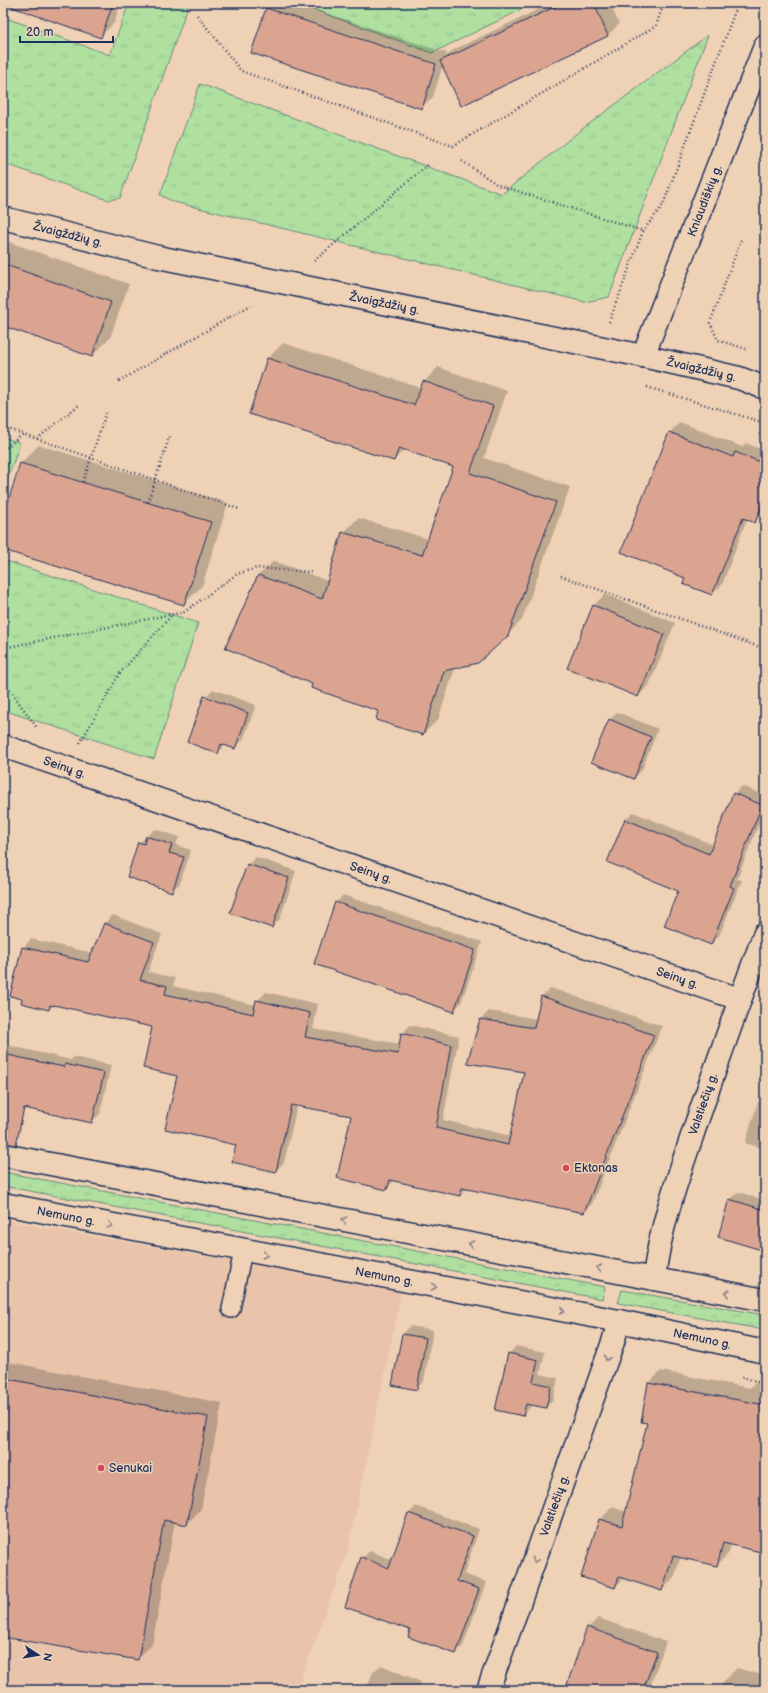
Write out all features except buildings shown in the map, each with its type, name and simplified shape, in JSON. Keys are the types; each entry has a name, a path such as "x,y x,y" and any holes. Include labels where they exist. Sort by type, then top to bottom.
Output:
{"street":[{"name":"Kniaudiškių g.","path":"643,356 765,46"},
{"name":"Žvaigždžių g.","path":"3,218 158,257 643,356 738,378 765,388"},
{"name":"Seinų g.","path":"3,746 739,999"},
{"name":"Valstiečių g.","path":"654,1279 657,1252 669,1205 739,999 765,933"},
{"path":"3,1155 765,1300"},
{"name":"Nemuno g.","path":"3,1204 243,1251 619,1321 765,1352"},
{"name":"Valstiečių g.","path":"488,1690 611,1349 619,1321"}],"lane":[{"path":"231,1308 243,1251"}],"path":[{"path":"197,14 241,71 453,146 656,26 664,3"},
{"path":"599,347 643,231 663,205 738,3"},
{"path":"462,161 498,184 643,231"},
{"path":"740,240 710,323 718,340 752,352"},
{"path":"641,385 765,423"},
{"path":"37,439 80,404"},
{"path":"83,482 106,413"},
{"path":"3,428 239,509"},
{"path":"3,450 23,434"},
{"path":"148,502 170,435"},
{"path":"3,648 184,612 238,574 257,568 310,572"},
{"path":"561,576 765,648"},
{"path":"65,768 120,673 172,614"},
{"path":"3,680 38,730"}],"shaded area":[{"path":"3,1220 402,1291 347,1554 297,1690 3,1690"}],"green space":[{"path":"129,3 189,3 120,198 108,200 3,163 3,17 110,55"},
{"path":"296,3 535,3 432,53"},
{"path":"708,35 609,297 585,302 174,202 160,195 200,84 502,194 577,133"},
{"path":"3,437 20,443 3,492"},
{"path":"3,560 198,623 154,759 3,710"},
{"path":"3,1172 605,1287 602,1299 3,1186"},
{"path":"622,1290 765,1315 765,1330 618,1303"}],"place":[{"name":"Ektonas","path":"566,1168"},
{"name":"Senukai","path":"101,1468"}]}
